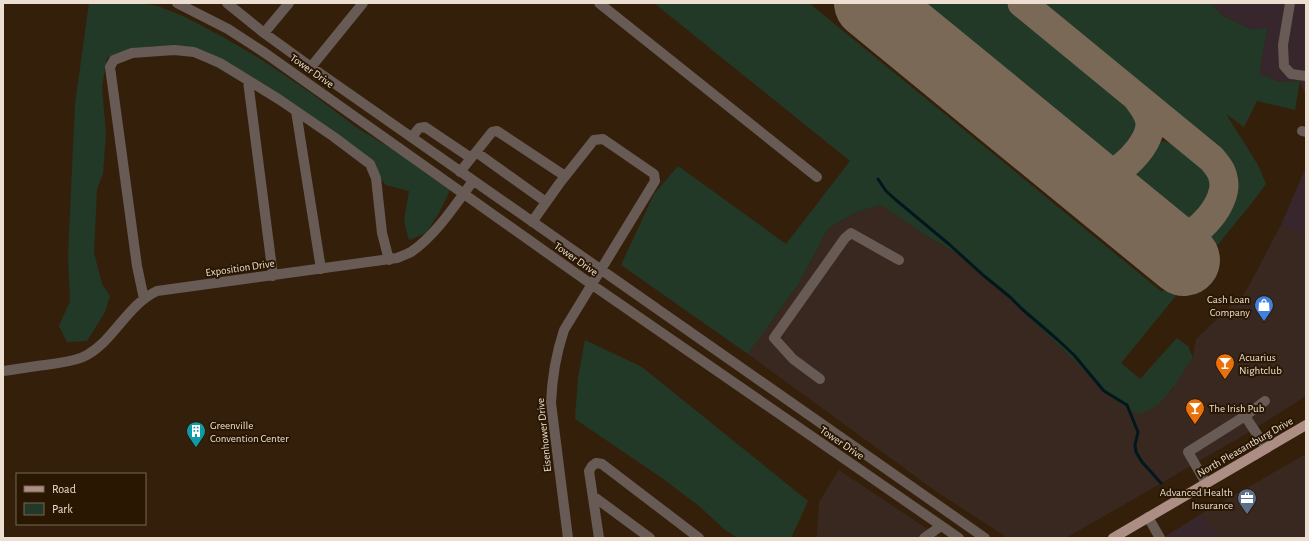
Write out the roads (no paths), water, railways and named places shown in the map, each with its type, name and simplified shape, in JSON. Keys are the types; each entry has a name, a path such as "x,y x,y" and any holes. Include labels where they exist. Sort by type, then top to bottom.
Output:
{"main road":[{"name":"North Pleasantburg Drive","path":"1113,538 1306,425"}],"street":[{"name":"Tower Drive","path":"177,3 222,25 265,53 591,284 959,538"},
{"name":"Tower Drive","path":"226,3 311,67 985,538"},
{"path":"264,33 289,3"},
{"path":"311,67 363,3"},
{"path":"599,3 816,177"},
{"path":"1290,3 1283,45 1284,66 1291,74 1306,76"},
{"path":"144,299 137,266 110,67 114,60 132,53 174,50 194,52 220,63 296,111 370,164 376,178 382,233 389,260"},
{"path":"248,81 273,276"},
{"path":"296,111 321,269"},
{"path":"412,138 419,128 425,127 473,155 546,202"},
{"path":"460,172 492,132 497,131 565,176"},
{"name":"Eisenhower Drive","path":"532,222 565,176 594,140 603,139 654,174 655,181 564,330 557,351 552,382 551,403 568,538"},
{"name":"Exposition Drive","path":"3,371 66,362 87,356 110,336 136,305 148,295 157,292 397,258 411,252 425,241 451,211 473,181"},
{"path":"820,378 794,359 774,338 845,238 851,232 899,260"},
{"path":"1206,483 1188,453 1245,416 1265,401"},
{"path":"1245,416 1266,448"},
{"path":"599,538 589,471 596,463 602,464 700,538"},
{"path":"593,496 650,538"},
{"path":"1148,517 1160,538"},
{"path":"924,538 941,526"}],"waterway":[{"path":"878,179 886,191 896,200 1010,297 1074,355 1104,391 1127,405 1138,432 1135,445 1136,452 1142,462 1161,483"}],"place":[{"name":"Cash Loan Company","path":"1264,322"},
{"name":"Acuarius Nightclub","path":"1225,380"},
{"name":"The Irish Pub","path":"1195,425"},
{"name":"Greenville Convention Center","path":"196,448"},
{"name":"Advanced Health Insurance","path":"1247,515"}]}
